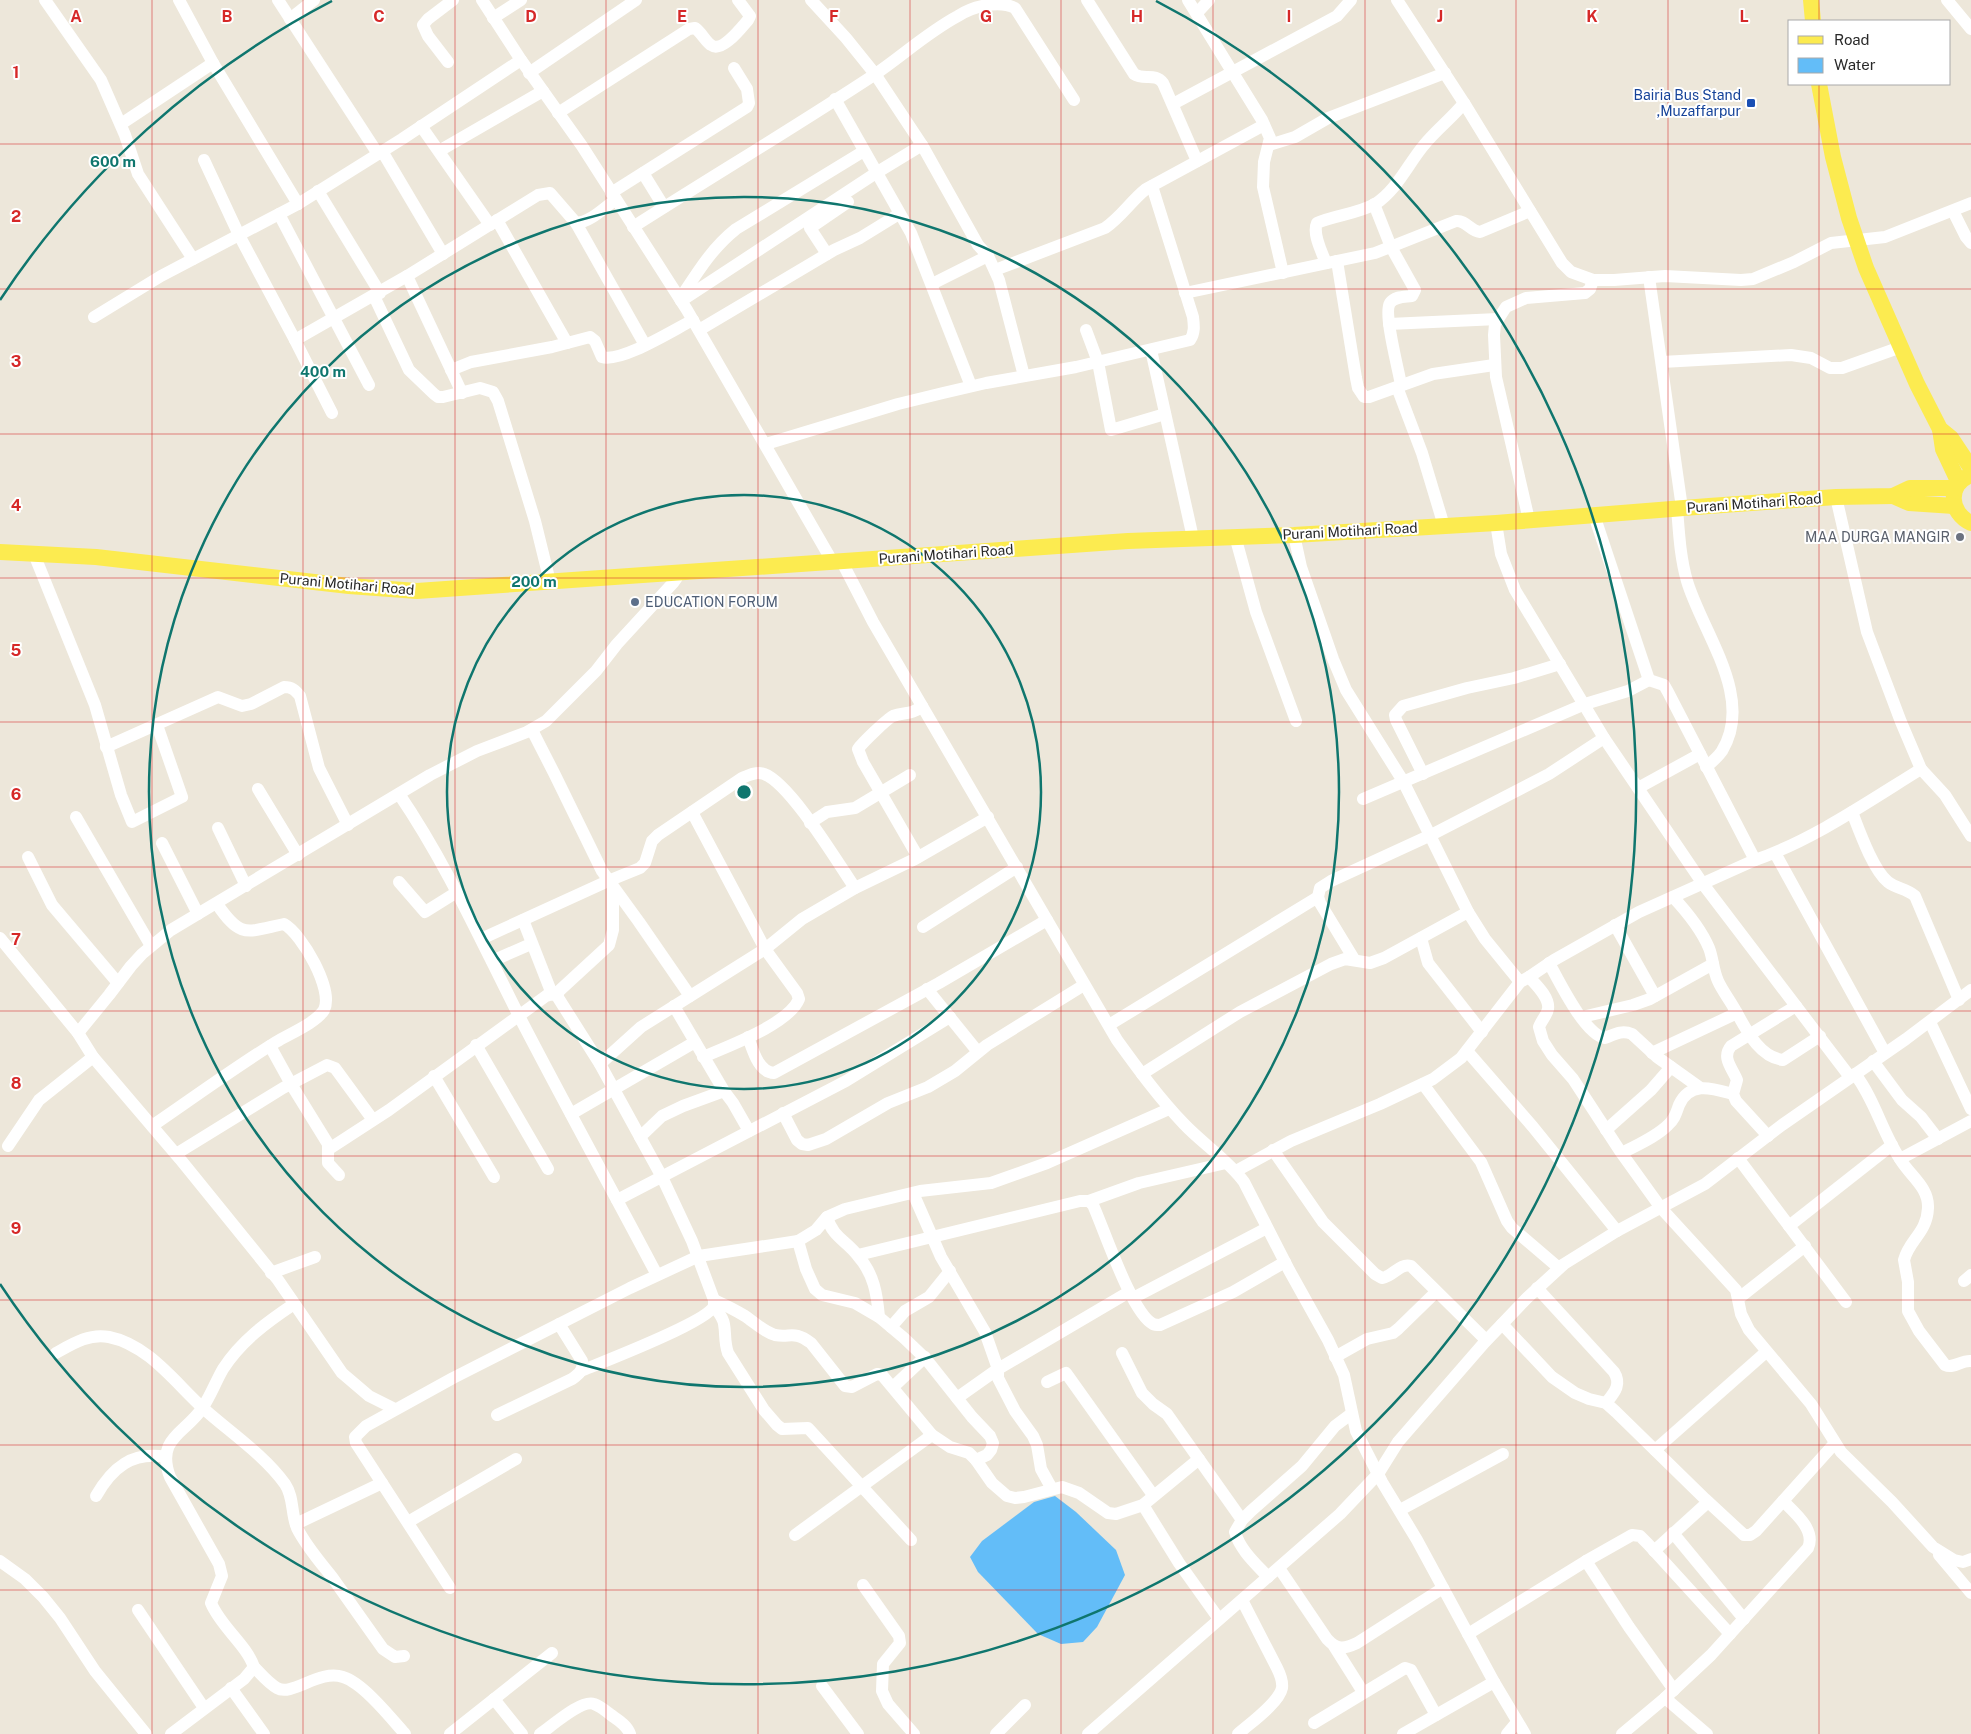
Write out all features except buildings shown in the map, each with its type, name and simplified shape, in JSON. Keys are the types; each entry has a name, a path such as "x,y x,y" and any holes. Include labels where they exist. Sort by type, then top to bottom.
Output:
{"main road":[{"path":"1811,0 1812,20"},
{"path":"1819,85 1833,157 1856,242 1917,384 1940,429 1943,450 1962,482 1953,500 1954,506 1960,516 1971,522"},
{"path":"1940,429 1951,438 1971,468"},
{"name":"Purani Motihari Road","path":"0,552 141,562 401,591 436,590 837,560 1193,538 1294,535 1496,523 1836,497 1893,496 1910,488 1962,482"},
{"name":"Purani Motihari Road","path":"1893,496 1909,503 1954,506"}],"street":[{"path":"45,0 100,80 121,124 138,174 193,259"},
{"path":"178,0 213,63 298,204"},
{"path":"278,0 380,153 443,254"},
{"path":"290,19 314,0"},
{"path":"448,62 428,36 423,25 453,0"},
{"path":"482,0 529,73 582,146 613,197 681,300 837,560 1109,1025 1142,1074 1170,1109 1231,1167 1244,1182 1335,1357 1348,1390 1351,1414 1356,1430 1378,1474 1525,1734"},
{"path":"493,18 521,0"},
{"path":"529,73 636,0"},
{"path":"558,113 689,29 695,28 700,31 712,46 723,45 750,16 738,0"},
{"path":"810,0 842,33 875,74 922,145 978,245 988,256 995,270 1024,376"},
{"path":"1087,0 1134,74 1138,77 1154,76 1159,78 1197,161"},
{"path":"1188,0 1270,138 1264,162 1263,187 1283,273"},
{"path":"1197,13 1210,0"},
{"path":"1172,104 1337,16 1351,0"},
{"path":"1397,0 1464,103 1562,263 1571,272 1594,280 1649,277 1753,279 1794,262 1831,243 1856,242 1885,237 1971,203"},
{"path":"1947,0 1971,29"},
{"path":"633,227 875,74 958,15 994,2 1007,3 1015,8 1074,100"},
{"path":"94,317 193,259 298,204 380,153 521,60"},
{"path":"121,124 213,63"},
{"path":"576,223 589,218 643,173 746,107 749,102 747,90 734,68"},
{"path":"1269,145 1296,137 1328,118 1445,73"},
{"path":"438,151 543,91"},
{"path":"835,100 899,214 912,233 971,386"},
{"path":"1464,103 1426,142 1392,188 1374,204 1349,214 1317,223 1314,228 1331,262 1358,388 1364,397 1369,397 1433,374 1494,365"},
{"path":"995,270 1105,228 1114,222 1136,196 1264,125"},
{"path":"421,126 493,222 567,343"},
{"path":"827,254 810,228 922,145"},
{"path":"681,300 712,250 720,241 736,229 864,151"},
{"path":"204,160 239,235 332,413"},
{"path":"643,173 664,207"},
{"path":"681,300 878,176"},
{"path":"766,444 898,404 971,386 1098,362 1190,340 1193,336 1193,317 1152,186"},
{"path":"318,191 377,294 409,370 438,397 480,388 493,392 498,401 535,521 550,582"},
{"path":"295,340 377,294 538,195 550,193 576,223 645,344"},
{"path":"1374,204 1391,247 1414,290 1412,296 1396,298 1390,302 1388,308 1389,324 1399,386 1444,526"},
{"path":"1185,293 1375,253 1456,221 1461,220 1475,232 1480,232 1530,211"},
{"path":"1953,211 1966,238 1971,243"},
{"path":"279,214 335,317 369,385"},
{"path":"451,370 471,362 590,337 595,341 602,357 608,359 629,353 645,344 696,325 860,238 899,214"},
{"path":"932,284 988,256"},
{"path":"407,276 462,393"},
{"path":"1649,277 1662,362 1680,508 1681,557 1687,582 1707,628 1733,699 1734,714 1727,740 1718,756 1706,768"},
{"path":"1529,520 1494,365 1494,335 1498,319 1506,307 1514,302 1540,296 1585,293 1590,289 1594,280"},
{"path":"1389,324 1498,319"},
{"path":"1086,330 1098,362 1111,430 1165,414"},
{"path":"1662,362 1791,355 1811,358 1830,368 1842,368 1901,347"},
{"path":"1151,350 1193,538"},
{"path":"1836,497 1871,644 1901,722 1921,769 1945,795 1971,836"},
{"path":"1594,515 1649,680"},
{"path":"1496,523 1498,541 1507,573 1517,594 1604,738 1703,884 1796,1006 1873,1102 1892,1146 1920,1184 1928,1199 1928,1210 1922,1230 1904,1260 1908,1282 1908,1311 1915,1325 1945,1365 1953,1367 1965,1361 1971,1361"},
{"path":"1294,535 1301,567 1346,690 1403,781 1468,912 1486,939 1524,979 1540,989 1548,1004 1548,1010 1539,1027 1543,1041 1552,1055 1573,1079 1622,1154 1661,1208 1731,1283 1739,1298 1742,1318 1754,1338 1811,1404 1834,1443 1848,1460 1892,1502 1971,1593"},
{"path":"1235,536 1261,626 1296,721"},
{"path":"34,554 95,705 121,795 132,822 182,797 157,725"},
{"path":"78,1033 130,966 170,930 217,904 456,761 532,730 546,722 596,672 617,644 680,573"},
{"path":"1424,774 1396,720 1395,715 1398,710 1403,706 1467,688 1514,678 1560,664"},
{"path":"1363,799 1585,704 1628,690 1649,680 1664,685 1755,860"},
{"path":"106,747 218,697 242,706 251,704 284,687 295,690 300,696 303,705 319,768 348,825"},
{"path":"918,857 859,754 858,749 887,720 894,716 917,711 922,706"},
{"path":"532,730 610,884 635,916 690,996"},
{"path":"1468,912 1384,958 1370,963 1359,962 1354,959 1318,897 1320,888 1331,881 1430,835 1549,774 1604,738"},
{"path":"1638,788 1700,754"},
{"path":"858,1255 1080,1201 1088,1201 1139,1183 1231,1167 1273,1150 1291,1140 1380,1104 1445,1072 1467,1051 1524,979 1549,963 1639,912 1755,860 1775,853 1852,812 1921,769"},
{"path":"481,939 610,884 640,868 644,863 652,841 658,835 742,778 762,772 783,787 855,888"},
{"path":"810,823 827,812 854,808 910,776"},
{"path":"258,789 298,855"},
{"path":"399,794 426,834 657,1275"},
{"path":"692,812 765,949 797,992 799,999 796,1006 786,1015 748,1038 703,1057"},
{"path":"1852,812 1863,841 1882,876 1890,883 1906,889 1915,896 1959,1000"},
{"path":"76,817 150,946"},
{"path":"600,1064 642,1027 765,949 793,925 855,888 918,857 988,817"},
{"path":"218,828 246,886"},
{"path":"162,843 198,914"},
{"path":"1775,853 1885,1054"},
{"path":"28,857 52,905 118,983"},
{"path":"923,927 1017,867"},
{"path":"399,882 425,912 457,892"},
{"path":"339,1175 328,1163 327,1154 329,1149 373,1120 519,1014 555,995 610,945 613,930 610,884"},
{"path":"1109,1025 1318,897"},
{"path":"1674,897 1688,914 1709,949 1719,982 1749,1035 1769,1054 1776,1059 1783,1060 1820,1036"},
{"path":"152,1126 270,1046 313,1021 324,1009 326,1001 324,989 316,968 310,955 290,927 284,924 243,931 229,922 217,904"},
{"path":"523,920 531,944 555,995 600,1064 662,1177 699,1256 714,1303 725,1325 724,1343 728,1353 771,1419 782,1429 808,1428 911,1540"},
{"path":"748,1038 763,1069 768,1073 774,1073 928,989 1047,920"},
{"path":"1615,925 1655,996"},
{"path":"1421,938 1428,963 1482,1032"},
{"path":"1,941 78,1033 93,1057 176,1154 272,1273 335,1363 352,1383 377,1401 395,1409"},
{"path":"492,961 531,944"},
{"path":"1142,1074 1240,1012 1331,964 1345,959 1354,959"},
{"path":"1549,963 1582,1017 1592,1030 1601,1037 1605,1038 1620,1032 1627,1032 1638,1038 1652,1053 1699,1087 1733,1094"},
{"path":"1582,1017 1633,1006 1713,964"},
{"path":"783,1113 797,1140 808,1145 816,1143 888,1103 928,1087 956,1071 987,1045 1084,984"},
{"path":"928,989 978,1052"},
{"path":"1088,1734 1340,1514 1378,1474 1398,1442 1486,1340 1559,1268 1582,1252 1705,1184 1768,1136 1930,1022 1971,990"},
{"path":"674,1006 749,1131"},
{"path":"1768,1136 1736,1101 1733,1094 1738,1080 1726,1057 1727,1051 1731,1046 1796,1006"},
{"path":"1652,1053 1737,1013"},
{"path":"617,1200 846,1081 950,1017"},
{"path":"1930,1022 1971,1109"},
{"path":"572,1114 695,1042"},
{"path":"476,1045 548,1169"},
{"path":"270,1046 325,1138 329,1149"},
{"path":"1467,1051 1533,1127 1617,1232"},
{"path":"8,1146 39,1100 93,1057"},
{"path":"1873,1061 1902,1100 1921,1117 1938,1139"},
{"path":"176,1154 320,1068 332,1066 373,1120"},
{"path":"1606,1130 1651,1090 1671,1067"},
{"path":"434,1076 494,1177"},
{"path":"1423,1084 1481,1162 1507,1221 1512,1228 1559,1268"},
{"path":"1622,1154 1666,1127 1674,1120 1680,1102 1685,1096 1699,1087"},
{"path":"640,1137 662,1116 683,1106 724,1092"},
{"path":"450,1588 356,1443 355,1437 366,1426 395,1409 560,1324 699,1256 798,1241 816,1230 827,1217 845,1209 913,1193 991,1182 1047,1163 1170,1109"},
{"path":"1900,1159 1971,1122"},
{"path":"1789,1226 1892,1146"},
{"path":"1273,1150 1323,1222 1375,1274 1382,1278 1388,1277 1402,1266 1411,1266 1486,1340"},
{"path":"1738,1158 1846,1302"},
{"path":"913,1193 931,1236 985,1332 998,1369 998,1378 1006,1395 1033,1436 1037,1445 1041,1469 1052,1489"},
{"path":"1088,1201 1093,1205 1131,1295 1147,1319 1154,1325 1160,1325 1233,1292 1285,1262"},
{"path":"827,1217 833,1233 858,1255 872,1276 879,1317"},
{"path":"957,1398 998,1369 1131,1295 1267,1228"},
{"path":"798,1241 806,1269 815,1290 822,1294 855,1303 879,1317 925,1358 990,1436 993,1443 991,1450 987,1455 976,1460"},
{"path":"1739,1298 1805,1246"},
{"path":"272,1273 315,1257"},
{"path":"891,1328 906,1311 930,1297 950,1271"},
{"path":"1537,1288 1614,1372 1618,1379 1618,1384 1615,1392 1606,1403"},
{"path":"1335,1357 1366,1339 1392,1333 1436,1292"},
{"path":"497,1415 572,1378 581,1371 708,1314 714,1303"},
{"path":"714,1303 736,1310 768,1332 776,1335 796,1334 804,1338 811,1343 845,1386 852,1387 877,1374 882,1375 932,1435 950,1447 969,1453 992,1483 1007,1496 1015,1498 1024,1497 1062,1487 1071,1490 1108,1514 1116,1514 1143,1505 1199,1459"},
{"path":"294,1304 260,1328 236,1351 222,1370 203,1408 175,1436 166,1456 166,1466 170,1477 219,1564 222,1576 211,1603 222,1624 251,1659 254,1667 270,1682 285,1691 324,1676 344,1677 360,1687 405,1734"},
{"path":"560,1324 582,1361 581,1371"},
{"path":"1502,1324 1556,1380 1589,1399 1606,1403 1744,1535 1750,1535 1834,1443"},
{"path":"56,1353 74,1343 99,1336 119,1340 156,1363 279,1476 290,1496 296,1524 306,1542 382,1648 395,1657 404,1656"},
{"path":"1655,1450 1766,1352"},
{"path":"1122,1353 1142,1393 1152,1404 1167,1414 1242,1520"},
{"path":"893,1387 925,1358"},
{"path":"1047,1382 1066,1373 1153,1495"},
{"path":"1268,1577 1238,1541 1235,1532 1242,1520 1302,1466 1335,1426 1351,1414"},
{"path":"795,1535 932,1435"},
{"path":"1400,1510 1503,1454"},
{"path":"96,1496 113,1472 122,1465 148,1455 166,1456"},
{"path":"408,1522 516,1459"},
{"path":"296,1524 382,1483"},
{"path":"1622,1734 1670,1694 1711,1655 1808,1548 1811,1541 1804,1523 1783,1501"},
{"path":"1654,1551 1708,1502"},
{"path":"1143,1505 1179,1563 1219,1619"},
{"path":"1674,1533 1744,1619"},
{"path":"1468,1634 1586,1561 1632,1535 1640,1536 1730,1634"},
{"path":"1933,1547 1954,1560 1963,1562 1971,1559"},
{"path":"0,1561 24,1579 43,1597 60,1618 95,1671 146,1734"},
{"path":"1586,1561 1670,1694 1707,1734"},
{"path":"1279,1568 1334,1646 1363,1692"},
{"path":"863,1585 899,1636 900,1643 883,1664 882,1691 888,1704 914,1734"},
{"path":"1334,1646 1340,1648 1356,1643 1443,1588"},
{"path":"1238,1734 1269,1706 1282,1689 1277,1668 1242,1600"},
{"path":"138,1610 204,1708"},
{"path":"450,1734 552,1653"},
{"path":"171,1734 251,1673 254,1667"},
{"path":"1314,1723 1405,1668 1411,1670 1436,1715"},
{"path":"1403,1734 1494,1682"},
{"path":"822,1686 858,1734"},
{"path":"232,1688 264,1734"},
{"path":"494,1699 522,1734"},
{"path":"540,1734 579,1706 587,1703 593,1704 620,1721 630,1734"},
{"path":"996,1734 1025,1705"},
{"path":"1507,1734 1517,1722"}],"water":[{"path":"1055,1496 1076,1512 1116,1550 1125,1575 1097,1627 1083,1642 1061,1644 1038,1634 978,1572 970,1557 982,1541 1034,1502"}],"place":[{"name":"Bairia Bus Stand ,Muzaffarpur","path":"1751,103"},
{"name":"MAA DURGA MANGIR","path":"1960,537"},
{"name":"EDUCATION FORUM","path":"635,602"}]}
